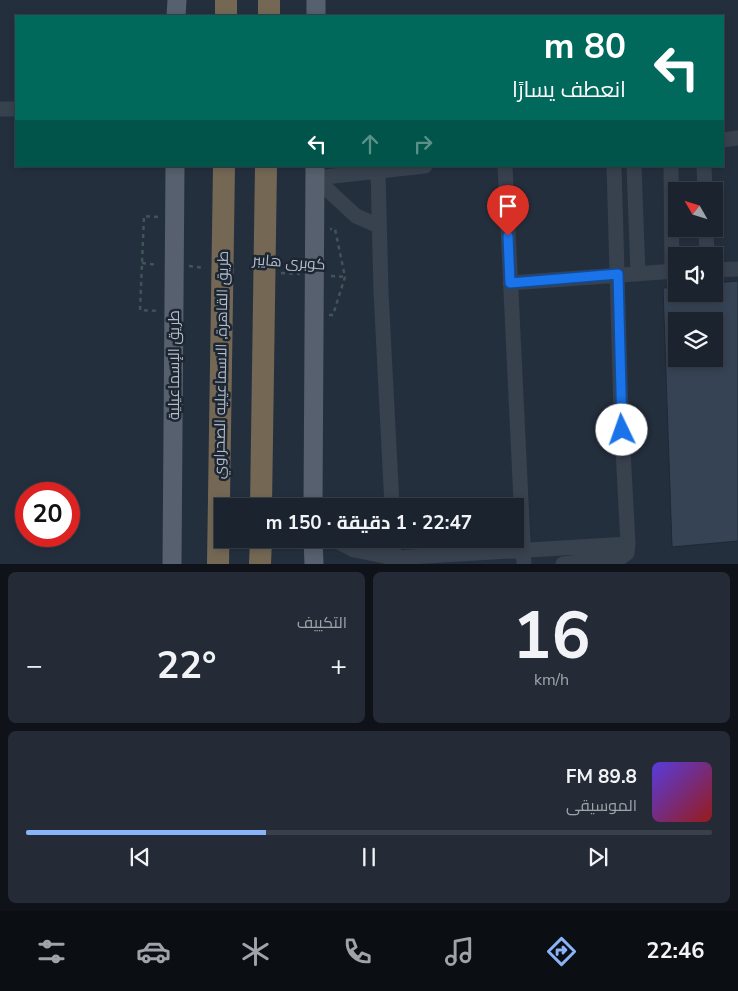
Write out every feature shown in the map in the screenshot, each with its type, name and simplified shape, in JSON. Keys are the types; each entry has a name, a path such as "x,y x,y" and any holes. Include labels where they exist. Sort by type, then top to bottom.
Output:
{"highway":[{"path":"226,0 226,15"},
{"path":"268,15 269,0"},
{"name":"طريق القاهرة, الاسماعيليه الصحراوي","path":"218,564 224,167"},
{"path":"261,498 266,167"},
{"path":"260,548 260,564"}],"main road":[{"path":"176,0 176,15"},
{"path":"316,0 316,15"},
{"name":"طريق الإسماعيلية","path":"172,564 175,167"},
{"path":"313,498 315,172"},
{"path":"313,548 314,564"}],"street":[{"path":"0,109 15,109"},
{"path":"724,140 738,138"},
{"path":"315,172 378,171 416,167"},
{"path":"505,167 524,556"},
{"path":"562,564 622,557 627,553 614,167"},
{"path":"634,167 638,274"},
{"path":"671,167 673,247"},
{"path":"704,167 705,182"},
{"path":"378,171 392,498"},
{"path":"315,172 356,216 379,226"},
{"path":"723,270 738,269"},
{"path":"510,283 618,274 668,272"},
{"path":"350,548 394,558 524,556 628,544"},
{"path":"393,548 394,558"}],"path":[{"path":"140,310 144,216"},
{"path":"333,315 345,277 334,229"},
{"path":"142,264 161,265"},
{"path":"181,266 210,268"},
{"name":"كوبرى هايبر","path":"277,272 306,274"},
{"name":"كوبرى هايبر","path":"326,276 345,277"}],"building":[{"path":"738,281 738,541 672,547 663,288 668,288 668,302 723,302 723,282"}],"route":[{"path":"508,236 510,283 618,274 622,430"}]}
